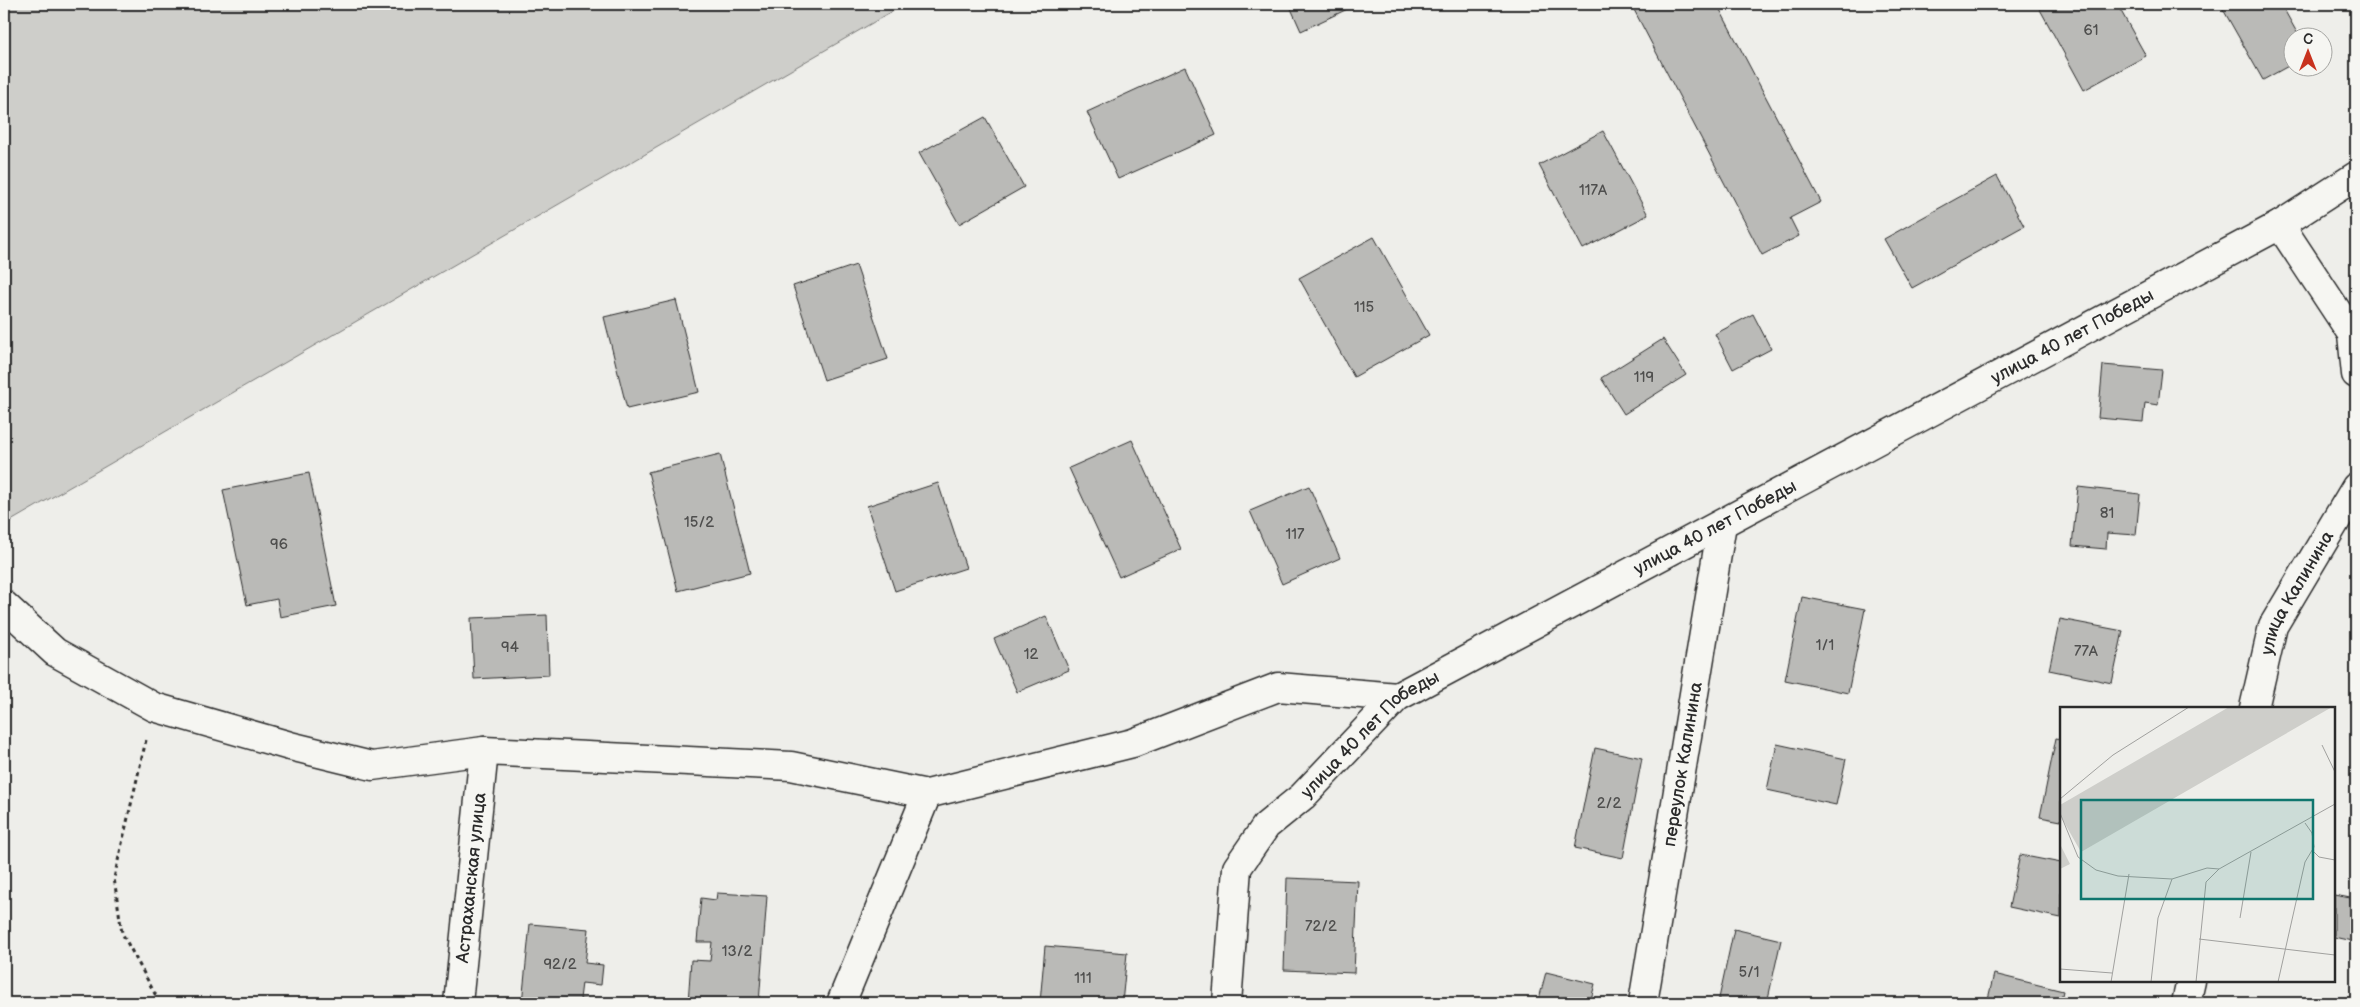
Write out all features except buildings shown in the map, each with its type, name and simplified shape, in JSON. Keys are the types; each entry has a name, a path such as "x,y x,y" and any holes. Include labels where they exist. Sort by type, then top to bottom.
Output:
{"street":[{"name":"улица 40 лет Победы","path":"1227,1003 1237,868 1266,826 1303,796 1397,697 2280,226 2356,176"},
{"path":"2280,226 2352,334 2356,374"},
{"name":"улица Калинина","path":"2254,707 2273,626 2353,504"},
{"name":"переулок Калинина","path":"1642,1003 1722,524"},
{"path":"4,605 55,652 154,707 290,746 372,766 484,751 791,766 927,794 1133,743 1278,687 1397,697"},
{"name":"Астраханская улица","path":"458,1003 484,751"},
{"path":"842,1003 927,794"},
{"path":"2186,1003 2191,982"}],"path":[{"path":"154,707 114,878 122,932 160,1003"}],"shaded area":[{"path":"4,4 905,4 4,525"}]}
